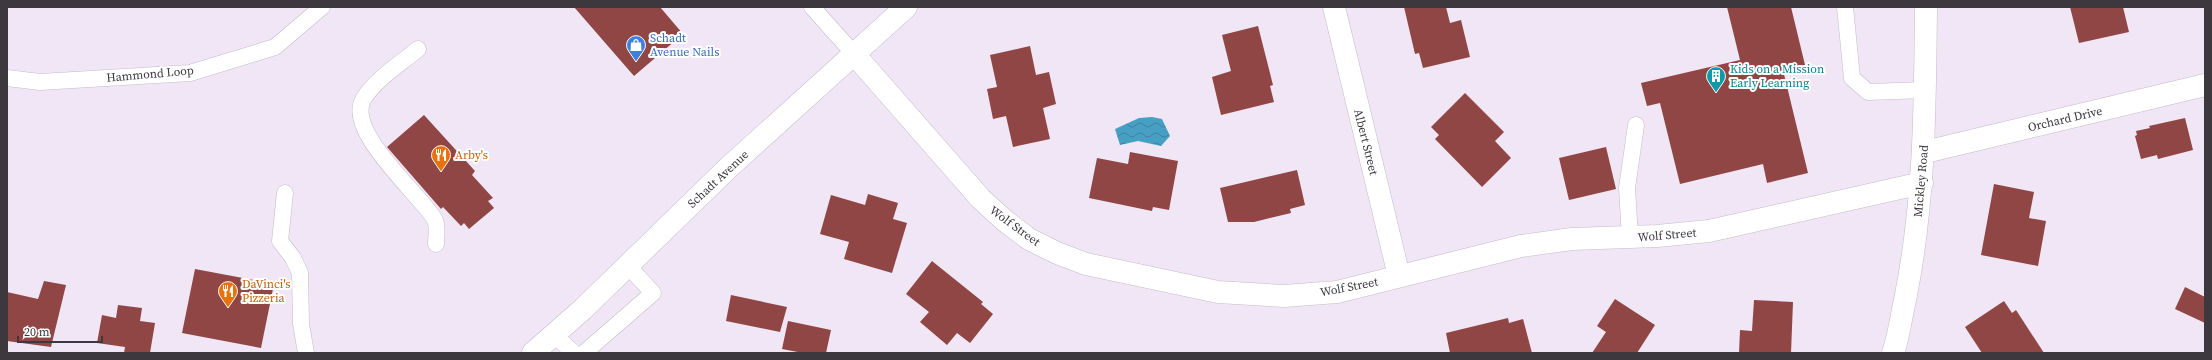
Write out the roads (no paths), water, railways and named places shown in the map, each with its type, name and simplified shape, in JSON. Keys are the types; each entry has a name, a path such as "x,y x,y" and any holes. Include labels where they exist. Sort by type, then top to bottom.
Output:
{"street":[{"name":"Schadt Avenue","path":"533,353 628,266 728,168 906,7"},
{"name":"Albert Street","path":"1334,7 1399,276"},
{"name":"Mickley Road","path":"1893,353 1912,266 1925,152 1926,7"},
{"name":"Wolf Street","path":"854,54 980,199 1029,239 1057,253 1086,264 1218,292 1284,296 1337,292 1521,246 1572,239 1630,237 1709,231 1922,183"},
{"name":"Orchard Drive","path":"1925,152 2205,85"}],"lane":[{"name":"Hammond Loop","path":"7,78 40,82 190,73 275,47 322,7"},
{"path":"812,7 854,54"},
{"path":"1845,7 1852,78 1868,92 1925,90"},
{"path":"418,49 372,88 362,100 360,112 364,132 436,221 436,244"},
{"path":"1630,237 1627,188 1636,124"},
{"path":"285,193 280,241 293,258 300,273 301,324 306,353"},
{"path":"584,353 654,293 628,266"},
{"path":"554,335 574,353"}],"water":[{"path":"1152,117 1162,119 1170,136 1161,146 1138,141 1120,145 1115,129 1139,118"}],"place":[{"name":"Schadt Avenue Nails","path":"636,62"},
{"name":"Kids on a Mission Early Learning","path":"1716,93"},
{"name":"Arby's","path":"441,172"},
{"name":"DaVinci's Pizzeria","path":"228,308"}]}
